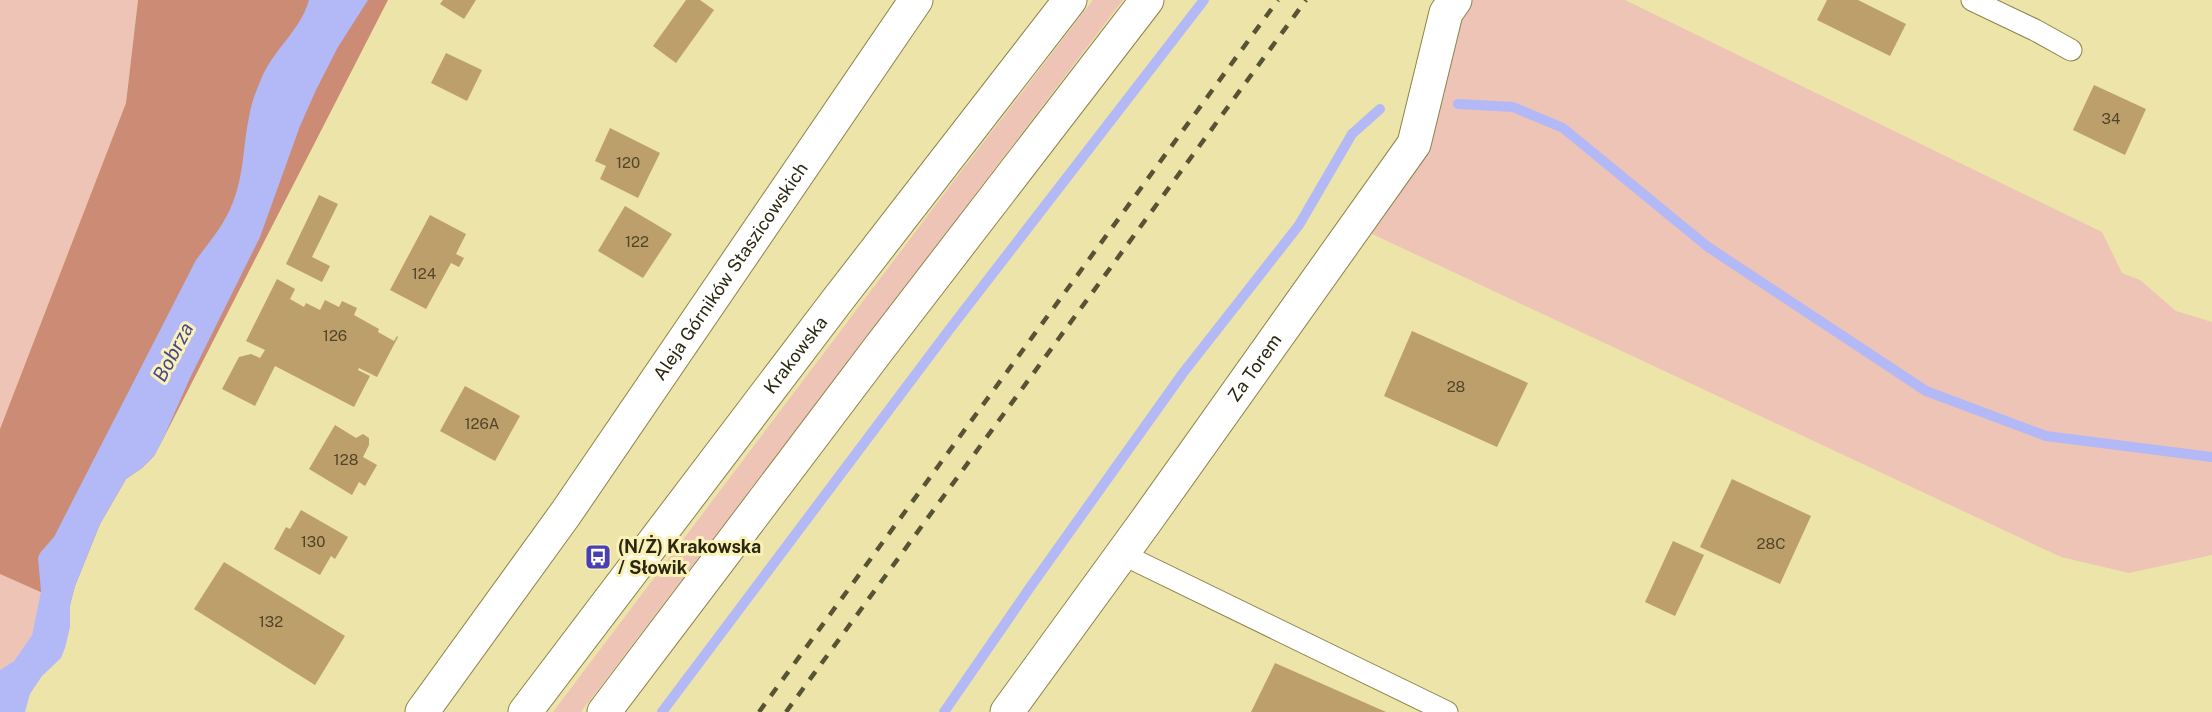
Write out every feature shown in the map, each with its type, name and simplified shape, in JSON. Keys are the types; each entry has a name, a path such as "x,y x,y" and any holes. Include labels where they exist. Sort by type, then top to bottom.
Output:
{"main road":[{"name":"Aleja Górników Staszicowskich","path":"422,712 546,542 916,0"},
{"name":"Krakowska","path":"525,712 829,311 1070,0"},
{"path":"604,712 880,347 1147,0"},
{"name":"Za Torem","path":"1007,712 1414,144 1446,13 1455,0"}],"lane":[{"path":"1972,0 2071,50"},
{"path":"1122,554 1447,712"}],"shaded area":[{"path":"0,0 138,0 126,103 0,429"},
{"path":"138,0 388,0 154,456 126,479 100,524 75,586 70,605 0,574 0,429 126,103"},
{"path":"1093,0 1123,0 581,712 553,712 953,182"},
{"path":"1471,0 1625,0 2102,232 2122,273 2140,280 2176,311 2212,322 2212,555 2129,573 2061,557 1370,233 1461,14"},
{"path":"0,574 41,591 32,635 14,661 0,670"}],"water":[{"name":"Bobrza","path":"309,0 368,0 338,47 316,90 300,126 260,237 190,378 163,439 154,456 126,479 100,524 75,586 70,605 70,627 61,658 42,676 30,694 25,712 0,712 0,670 14,661 32,635 41,591 38,558 40,553 54,537 196,260 230,210 237,192 247,128 256,90 271,61 299,22"}],"building":[{"path":"443,0 476,0 464,19 440,4"},
{"path":"686,0 700,0 714,10 676,63 653,46"},
{"path":"1827,0 1858,0 1906,24 1890,56 1817,20"},
{"path":"446,53 482,70 467,101 431,83"},
{"path":"2094,85 2146,109 2125,155 2073,130"},
{"path":"610,128 660,153 638,198 600,179 606,166 595,161"},
{"path":"319,195 338,204 312,257 330,266 322,282 286,264"},
{"path":"625,206 672,234 643,278 598,251"},
{"path":"430,215 466,234 456,254 464,258 459,267 451,263 426,309 390,290"},
{"path":"277,279 295,289 290,299 304,307 306,303 320,310 325,300 339,307 342,301 357,308 354,315 379,329 378,332 394,341 398,337 377,377 359,368 358,370 370,376 354,407 275,366 255,406 222,389 239,357 251,354 260,358 265,350 246,341"},
{"path":"1412,331 1528,383 1497,447 1384,396"},
{"path":"465,386 520,416 495,461 440,431"},
{"path":"335,425 356,438 363,434 369,438 369,445 363,457 377,465 365,486 359,482 352,495 309,469"},
{"path":"1732,479 1811,516 1780,584 1700,547"},
{"path":"301,510 348,537 335,559 331,556 320,575 274,549 286,527 290,529"},
{"path":"1673,541 1704,555 1675,616 1645,602"},
{"path":"224,562 345,636 315,685 194,609"},
{"path":"1275,663 1386,712 1251,712"}],"waterway":[{"path":"662,712 949,330 1204,0"},
{"path":"1458,104 1513,107 1563,128 1708,247 1926,391 2046,436 2212,457"},
{"path":"944,712 1183,373 1299,225 1352,134 1380,109"}],"railway":[{"path":"759,712 1278,0"},
{"path":"786,712 1306,0"}],"place":[{"name":"(N/Ż) Krakowska / Słowik","path":"598,557"}]}
